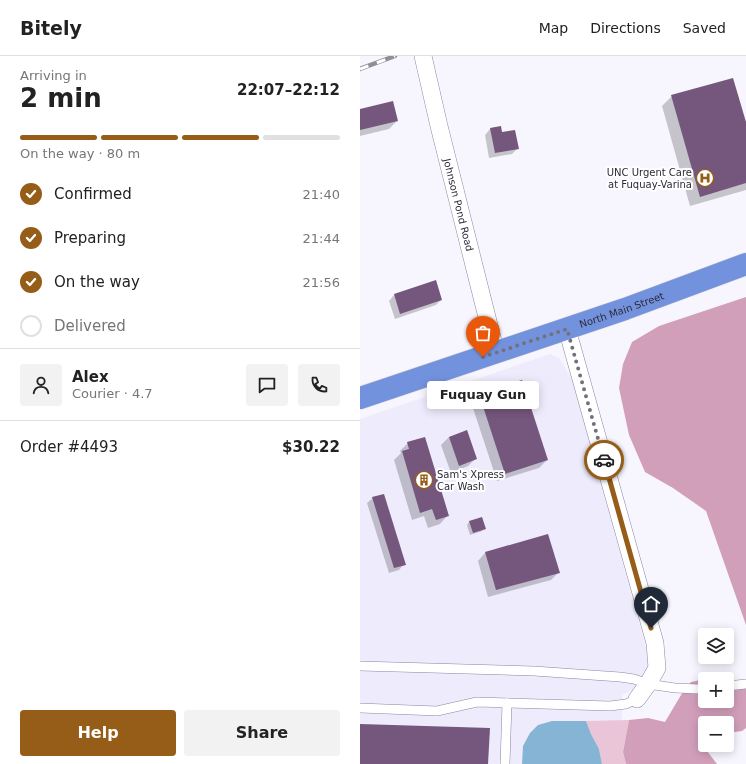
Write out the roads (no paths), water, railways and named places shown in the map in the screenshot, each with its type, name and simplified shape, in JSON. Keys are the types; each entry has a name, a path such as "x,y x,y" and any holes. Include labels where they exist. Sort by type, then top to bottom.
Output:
{"highway":[{"name":"North Main Street","path":"360,398 625,309 746,264"}],"street":[{"name":"Johnson Pond Road","path":"423,56 496,353"},
{"path":"567,329 655,643 657,668 637,699"}],"lane":[{"path":"360,666 534,671 620,677 634,679 648,684 675,688 698,689"},
{"path":"734,685 746,684"},
{"path":"360,708 437,711 477,702 610,706 626,704 637,699"},
{"path":"504,764 507,703"}],"water":[{"path":"552,721 586,721 599,749 602,764 522,764 523,746 530,733 538,725"}],"railway":[{"path":"360,69 395,56"}],"place":[{"name":"UNC Urgent Care at Fuquay-Varina","path":"705,178"},
{"name":"Fuquay Gun","path":"483,357"},
{"name":"Sam's Xpress Car Wash","path":"424,480"}]}
